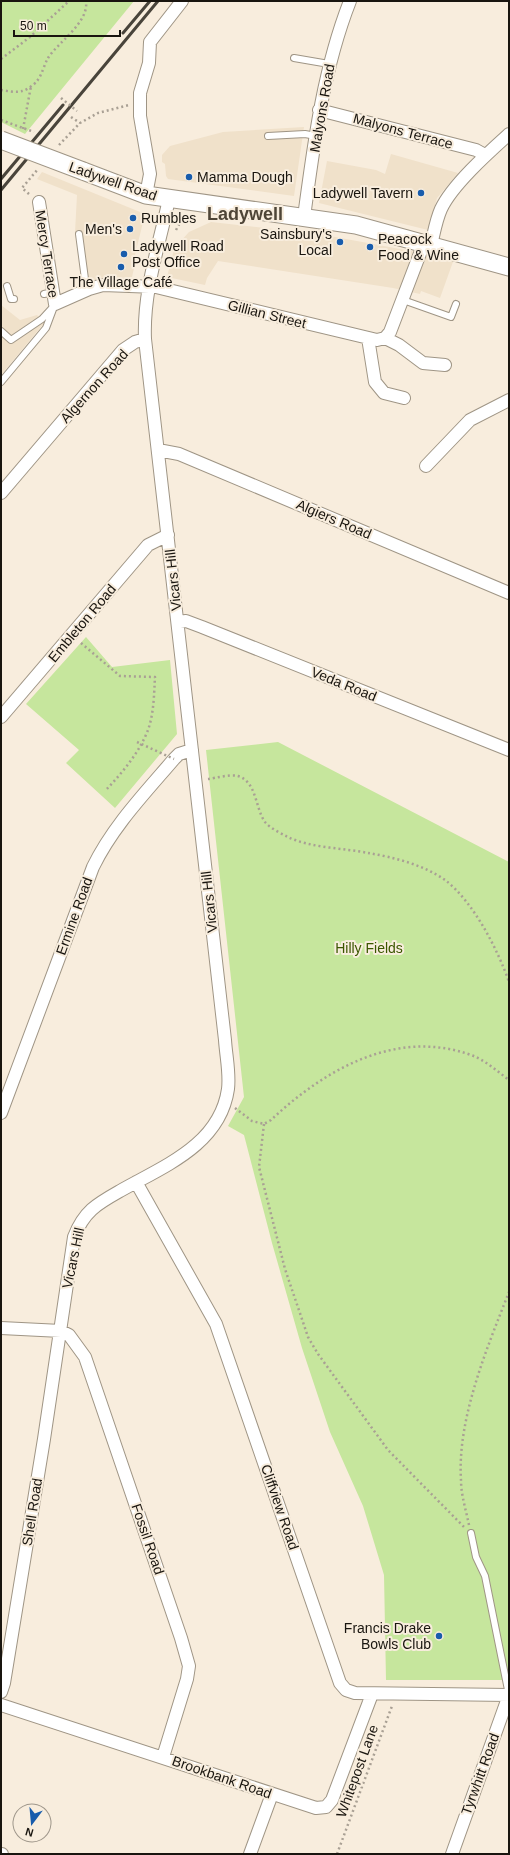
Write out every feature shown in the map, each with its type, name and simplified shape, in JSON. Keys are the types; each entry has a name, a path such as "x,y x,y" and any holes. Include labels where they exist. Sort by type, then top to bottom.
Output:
{"main road":[{"name":"Ladywell Road","path":"1,140 146,195 356,225 509,268"}],"street":[{"path":"146,195 150,165 139,103 148,63 150,42 182,1"},
{"name":"Malyons Road","path":"304,217 319,110 339,28 350,1"},
{"name":"Malyons Terrace","path":"319,110 476,150 485,155"},
{"path":"385,338 390,332 444,203 485,155 509,134"},
{"path":"145,340 144,307 168,199"},
{"name":"Mercy Terrace","path":"39,202 51,297 103,285 148,287"},
{"name":"Gillian Street","path":"148,287 165,289 377,340 385,338 400,345 423,363 445,365"},
{"path":"368,338 375,382 384,393 404,398"},
{"name":"Vicars Hill","path":"61,1331 74,1237 80,1223 88,1211 101,1201 184,1156 200,1143 213,1126 222,1110 228,1087 228,1067 145,340"},
{"name":"Algernon Road","path":"1,493 123,350 136,342 145,340"},
{"path":"426,466 470,420 509,400"},
{"name":"Algiers Road","path":"158,450 179,454 509,593"},
{"name":"Embleton Road","path":"1,717 148,545 168,535"},
{"name":"Veda Road","path":"178,622 186,622 202,627 509,750"},
{"name":"Ermine Road","path":"1,1113 93,866 102,848 116,827 174,759 179,754 192,750"},
{"name":"Cliffview Road","path":"136,1182 216,1324 340,1683 346,1690 355,1693 509,1695"},
{"path":"1,1328 61,1331"},
{"name":"Shell Road","path":"1,1692 4,1682 42,1454 61,1331"},
{"name":"Fossil Road","path":"61,1331 69,1335 85,1357 182,1638 188,1666 187,1679 163,1757"},
{"name":"Brookbank Road","path":"1,1705 316,1808 326,1807 332,1800 372,1694"},
{"name":"Tyrwhitt Road","path":"452,1854 509,1695"},
{"path":"250,1854 272,1794"}],"lane":[{"path":"294,58 329,64"},
{"path":"268,136 305,134 316,136"},
{"path":"79,234 85,279 89,289"},
{"path":"7,286 11,300 14,299"},
{"path":"1,331 11,340 42,319 51,297"},
{"path":"1,382 46,328 51,297"},
{"path":"403,300 451,318 456,304"},
{"path":"471,1533 476,1557 484,1576 509,1695"}],"path":[{"path":"1,59 30,37 69,1"},
{"path":"1,90 22,92 38,80 48,58 71,33 87,6 86,1"},
{"path":"23,128 31,85"},
{"path":"61,98 76,111"},
{"path":"59,145 80,123 98,113 139,103"},
{"path":"72,117 80,123"},
{"path":"1,120 34,132"},
{"path":"22,188 35,172"},
{"path":"72,634 120,676 155,677 153,704 148,729 136,753 105,791"},
{"path":"137,742 174,759"},
{"path":"195,780 238,776 248,782 265,822 277,831 294,840 390,858 422,868 444,880 467,903 482,926 509,982"},
{"path":"234,1107 252,1121 264,1124 271,1120 313,1084 338,1069 368,1056 408,1046 441,1047 472,1055 493,1067 509,1080"},
{"path":"264,1124 259,1167 285,1269 308,1336 318,1354 388,1450 471,1533"},
{"path":"471,1533 460,1481 463,1433 486,1354 509,1292"},
{"name":"Whitepost Lane","path":"337,1854 396,1694"}],"shaded area":[{"path":"304,127 294,196 168,179 166,176 165,164 162,162 162,155 170,146 223,132"},
{"path":"391,154 458,173 437,198 428,230 319,203 327,161 376,170 385,174"},
{"path":"42,172 145,214 133,263 135,264 132,277 83,281 75,232 77,195 37,179"},
{"path":"211,222 319,234 454,259 440,298 421,291 420,294 393,288 218,261 207,278 205,285 167,277 173,253 179,243 189,232"},
{"path":"1,305 20,320 37,315 45,322 1,375"}],"green space":[{"path":"1,1 134,1 25,134 1,122"},
{"path":"86,637 112,667 170,660 177,734 115,808 66,763 79,750 26,704"},
{"name":"Hilly Fields","path":"278,742 509,862 509,1680 386,1680 384,1575 363,1506 330,1432 302,1348 272,1243 244,1135 228,1126 244,1097 206,750"}],"railway":[{"path":"123,33 150,1"},
{"path":"1,190 158,1"},
{"path":"1,179 63,105"}],"place":[{"name":"Mamma Dough","path":"189,177"},
{"name":"Ladywell Tavern","path":"421,193"},
{"name":"Rumbles","path":"133,218"},
{"name":"Men's","path":"130,229"},
{"name":"Sainsbury's Local","path":"340,242"},
{"name":"Peacock Food & Wine","path":"370,247"},
{"name":"Ladywell Road Post Office","path":"124,254"},
{"name":"The Village Café","path":"121,267"},
{"name":"Francis Drake Bowls Club","path":"439,1636"}],"district":[{"name":"Ladywell","path":"245,214"}]}
